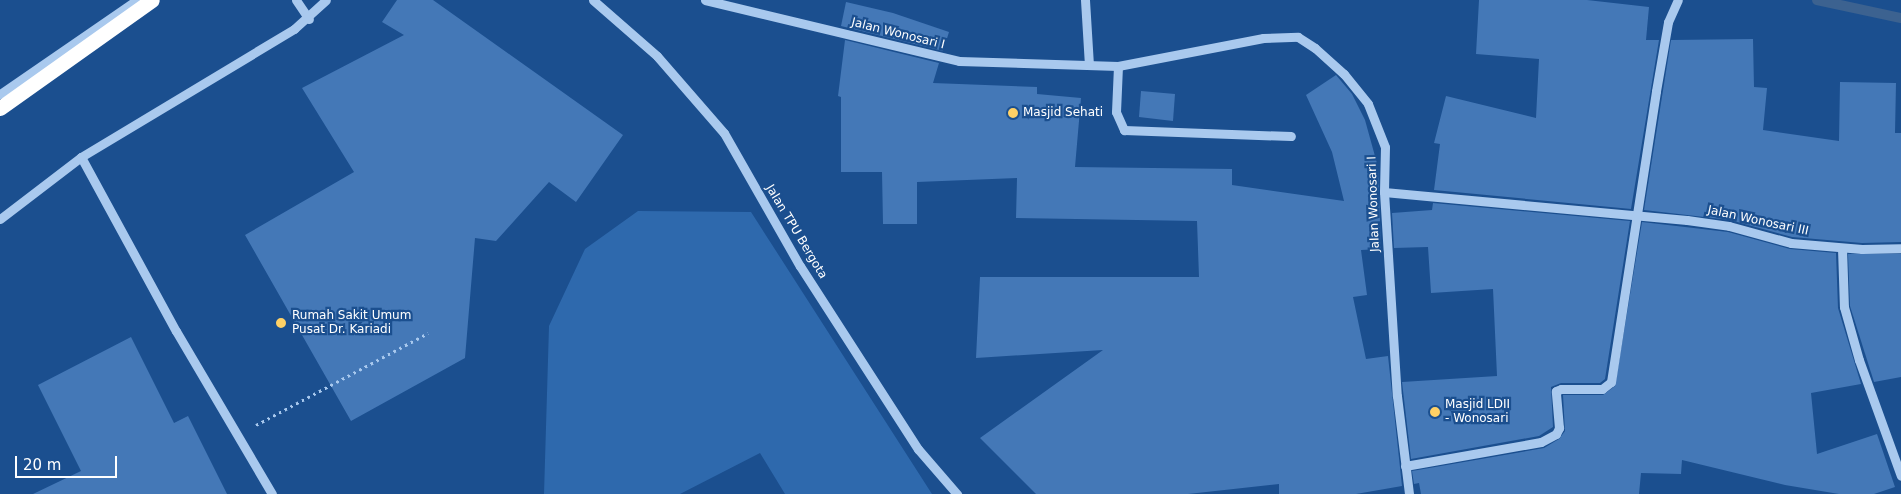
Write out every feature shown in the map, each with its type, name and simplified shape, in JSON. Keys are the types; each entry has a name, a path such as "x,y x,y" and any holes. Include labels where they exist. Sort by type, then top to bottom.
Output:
{"highway":[{"path":"0,108 152,0"}],"street":[{"path":"0,94 137,0"},
{"path":"296,0 309,19"},
{"path":"0,219 81,157 309,19 326,0"},
{"name":"Jalan TPU Bergota","path":"592,0 657,56 724,133 800,266 918,449 957,494"},
{"name":"Jalan Wonosari I","path":"705,0 959,61 1118,66 1263,38 1298,38 1344,74 1368,104 1386,147 1384,192 1397,396 1410,494"},
{"path":"1085,0 1089,65"},
{"path":"1406,466 1541,442 1556,434 1559,428 1556,391 1608,386 1613,377 1668,22 1678,0"},
{"path":"1118,66 1116,112 1124,130 1291,136"},
{"path":"81,157 237,436 272,494"},
{"name":"Jalan Wonosari III","path":"1384,192 1570,211 1638,214 1729,226 1791,243 1842,248 1901,248"},
{"path":"1842,248 1844,307 1859,360 1901,476"}],"path":[{"path":"237,436 428,333"}],"shaded area":[{"path":"638,211 751,212 932,494 785,494 760,453 680,494 544,494 549,326 585,249"}],"building":[{"path":"397,0 433,0 623,135 576,202 549,182 496,241 475,238 465,358 351,421 245,235 354,172 302,88 404,35 382,22"},
{"path":"1479,0 1587,0 1649,7 1646,40 1659,40 1631,209 1434,190 1440,144 1434,143 1446,96 1536,118 1539,59 1476,54"},
{"path":"846,2 893,13 949,32 943,51 841,26"},
{"path":"1753,39 1754,87 1767,88 1763,130 1839,141 1840,82 1896,83 1895,133 1901,133 1901,242 1862,243 1792,237 1730,220 1644,210 1671,40"},
{"path":"845,40 939,63 933,83 1037,87 1037,94 1081,98 1075,167 1232,169 1232,185 1344,201 1332,152 1306,95 1336,75 1352,94 1365,120 1378,167 1381,249 1361,250 1367,295 1353,297 1366,359 1388,356 1402,486 1356,494 1279,494 1279,484 1188,494 1036,494 980,438 1103,350 976,358 980,277 1199,277 1197,221 1016,218 1017,178 917,182 917,224 883,224 882,172 841,172 841,97 838,96"},
{"path":"1141,91 1175,94 1173,121 1139,117"},
{"path":"1433,203 1630,221 1605,379 1600,383 1561,383 1551,387 1553,427 1539,436 1411,459 1402,382 1497,376 1493,289 1431,293 1428,247 1394,248 1392,213 1432,210"},
{"path":"1642,222 1728,232 1790,249 1836,253 1838,308 1861,384 1811,393 1817,454 1877,434 1895,487 1874,494 1839,494 1785,485 1682,460 1681,474 1641,473 1639,494 1421,494 1419,483 1414,484 1412,471 1544,448 1559,439 1565,431 1563,395 1603,395 1615,386"},
{"path":"1848,254 1901,254 1901,377 1874,382 1850,306"},
{"path":"131,337 174,423 188,416 227,494 33,494 81,471 38,385"}],"waterway":[{"path":"1817,0 1901,18"}],"place":[{"name":"Masjid Sehati","path":"1013,113"},
{"name":"Rumah Sakit Umum Pusat Dr. Kariadi","path":"281,323"},
{"name":"Masjid LDII - Wonosari","path":"1435,412"}]}
